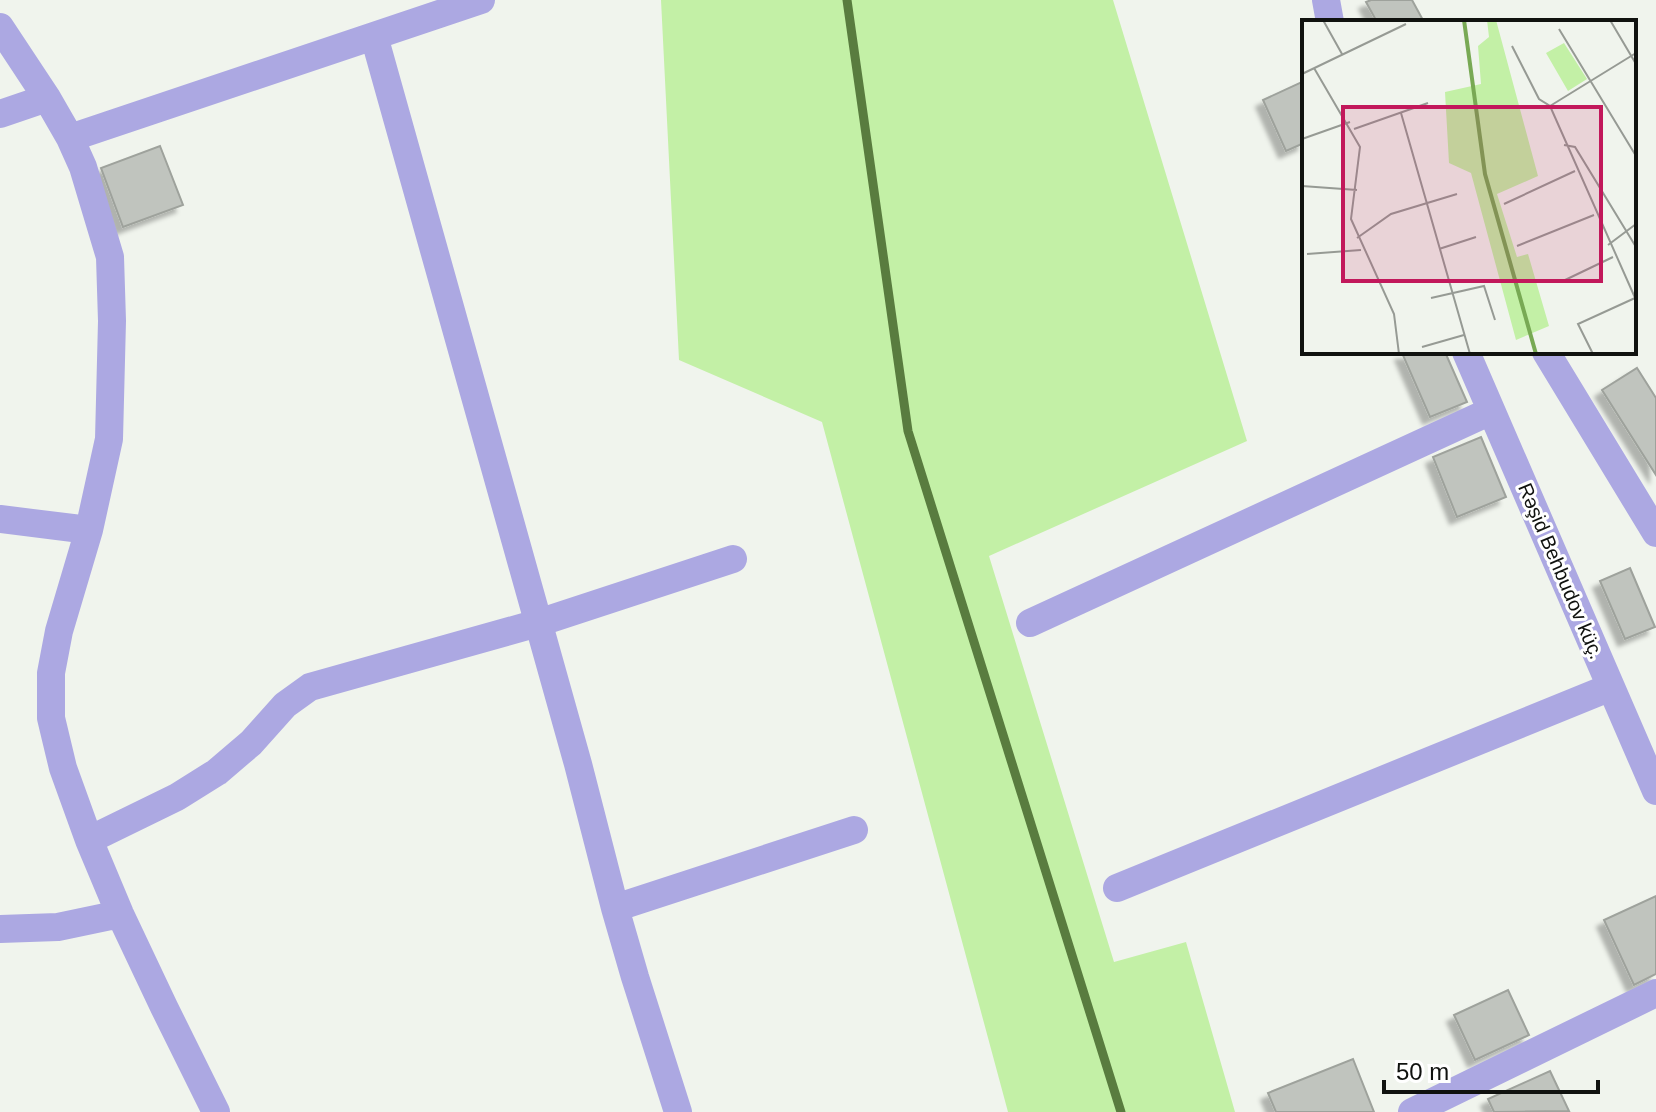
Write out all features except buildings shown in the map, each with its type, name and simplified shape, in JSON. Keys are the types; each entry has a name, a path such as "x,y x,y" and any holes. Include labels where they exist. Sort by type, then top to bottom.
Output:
{"street":[{"path":"70,138 481,0"},
{"path":"1326,0 1330,20"},
{"path":"0,27 70,138 83,167 110,257 109,439 89,530 59,631 51,673 51,718 63,768 89,840 120,914 216,1112"},
{"path":"374,36 578,764 615,908 678,1112"},
{"path":"0,114 47,98"},
{"name":"Rəşid Behbudov küç.","path":"1467,354 1656,791"},
{"path":"1547,354 1656,533"},
{"path":"1030,623 1491,411"},
{"path":"0,519 89,530"},
{"path":"89,840 177,797 217,772 251,743 285,705 310,687 538,623 733,559"},
{"path":"1117,888 1611,687"},
{"path":"615,908 854,830"},
{"path":"0,929 58,927 120,914"},
{"path":"1412,1112 1656,993"}],"green space":[{"path":"661,0 1113,0 1247,441 989,556 1114,962 1186,942 1235,1112 1008,1112 822,422 679,360"}],"waterway":[{"path":"847,0 908,431 1121,1112"}]}
